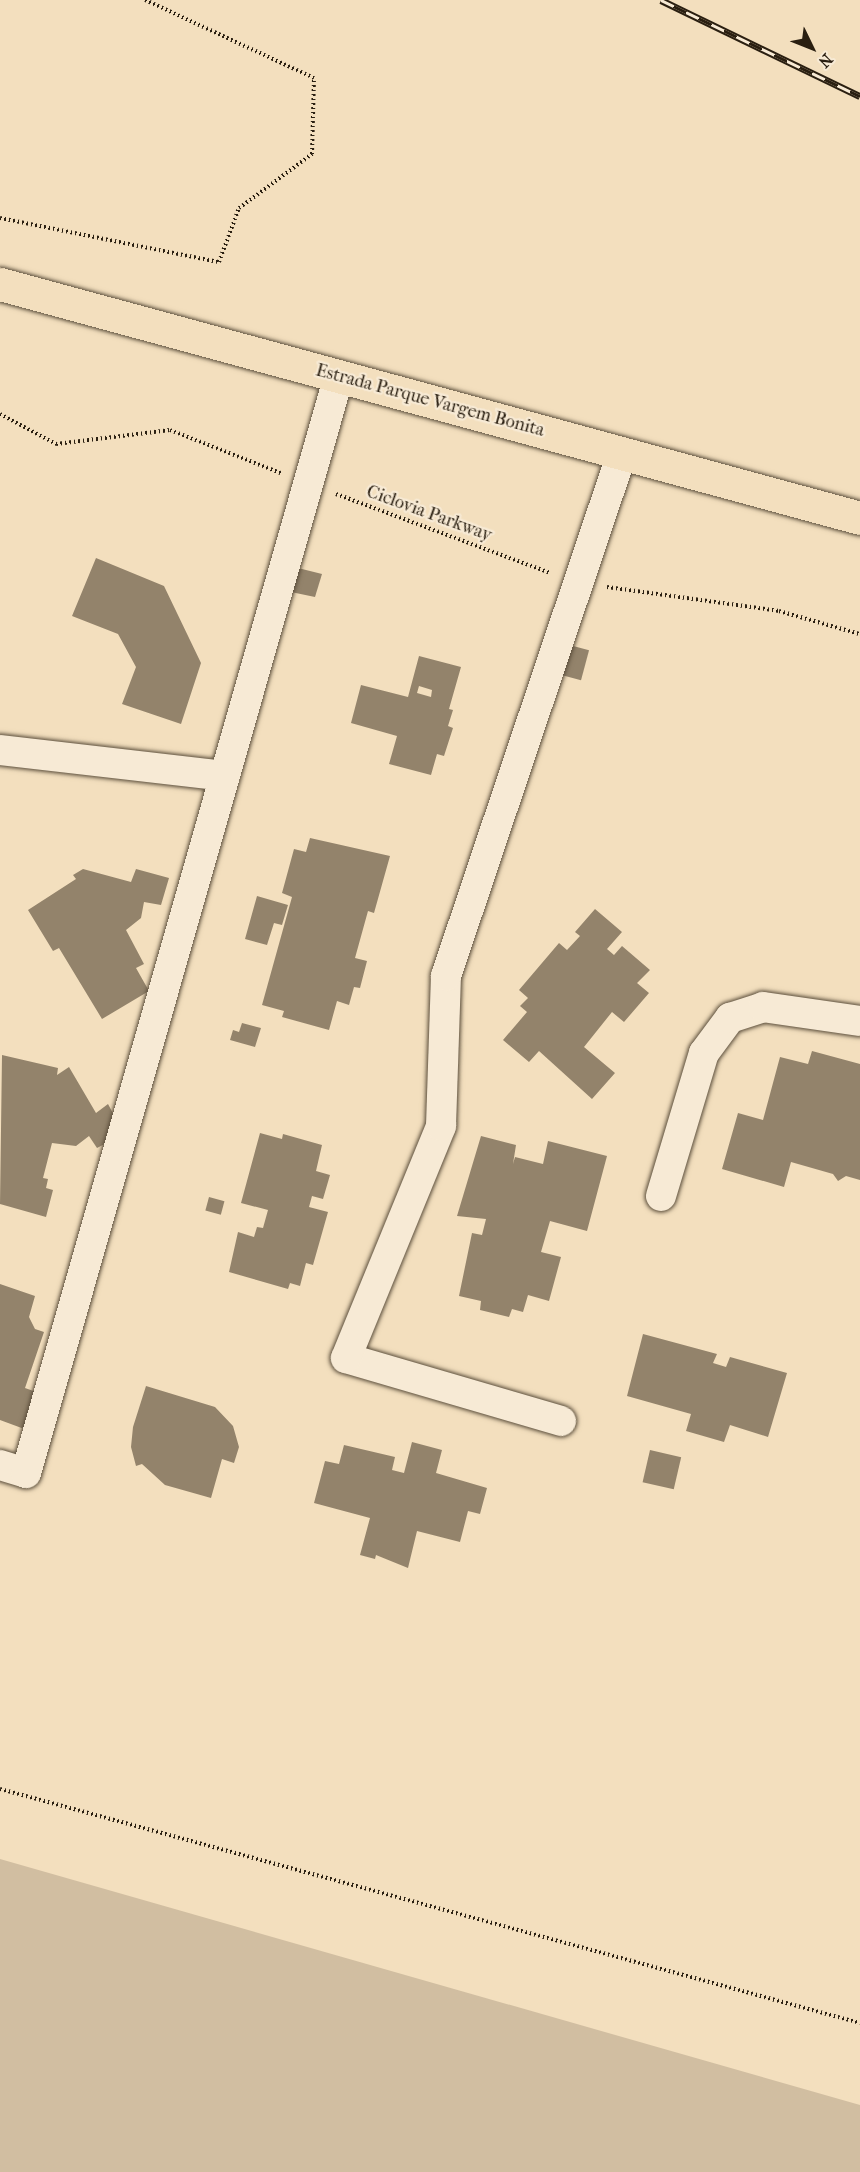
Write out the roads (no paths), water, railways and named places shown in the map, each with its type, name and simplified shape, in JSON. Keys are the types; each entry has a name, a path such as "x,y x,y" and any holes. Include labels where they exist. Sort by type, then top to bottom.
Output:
{"main road":[{"name":"Estrada Parque Vargem Bonita","path":"0,284 860,518"}],"street":[{"path":"0,1465 26,1473 339,376"},
{"path":"561,1421 346,1358 441,1126 446,976 622,453"},
{"path":"0,750 225,776"},
{"path":"661,1196 704,1053 730,1018 763,1008 860,1022"}],"railway":[{"path":"661,0 860,96"}]}
